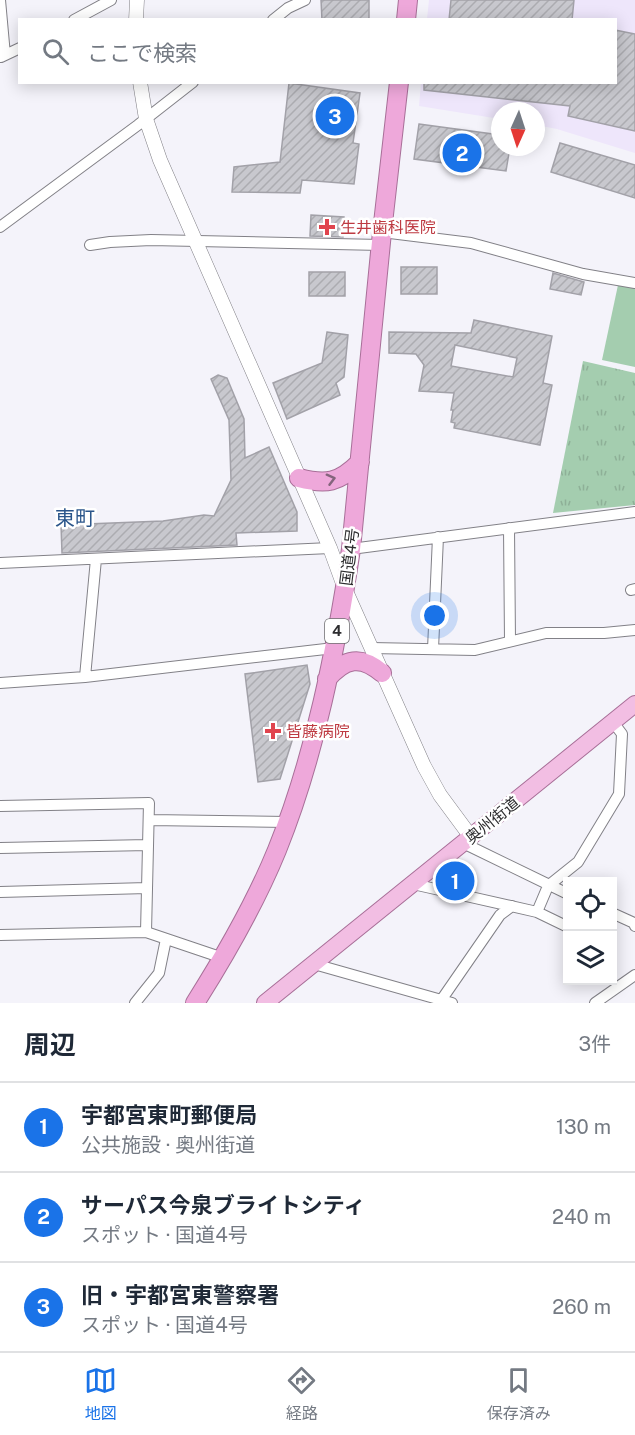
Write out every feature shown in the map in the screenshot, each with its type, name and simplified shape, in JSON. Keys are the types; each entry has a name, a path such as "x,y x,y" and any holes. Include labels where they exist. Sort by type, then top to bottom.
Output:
{"highway":[{"path":"406,18 408,0"},
{"name":"国道4号","path":"195,1003 223,958 277,851 309,751 334,648 351,549 399,84"},
{"path":"299,478 317,482 333,480 349,473 360,462"},
{"path":"327,679 336,668 347,662 362,661 372,664 382,673"}],"main road":[{"name":"奥州街道","path":"265,1003 635,704"}],"street":[{"path":"0,0 3,57 18,49"},
{"path":"78,18 111,0"},
{"path":"136,18 137,0"},
{"path":"276,18 304,0"},
{"path":"140,84 146,119 160,160 424,766 467,840 563,892"},
{"path":"0,227 190,84"},
{"path":"90,245 131,241 382,238 471,243 583,274 635,283"},
{"path":"351,549 635,512"},
{"path":"509,528 510,641"},
{"path":"433,649 438,537"},
{"path":"0,563 330,548"},
{"path":"85,677 96,559"},
{"path":"371,648 475,650 546,633 604,633 635,630"},
{"path":"0,683 85,677 334,648"},
{"path":"537,912 548,886 578,862 619,794 622,734 613,722"},
{"path":"0,806 149,803 146,932"},
{"path":"149,820 287,822"},
{"path":"0,848 148,845"},
{"path":"413,884 537,912 563,925"},
{"path":"0,892 147,888"},
{"path":"314,964 447,1002 500,915 512,906"},
{"path":"617,915 634,922 635,926"},
{"path":"0,935 146,932 223,958"},
{"path":"135,1003 159,973 166,939"},
{"path":"595,1003 635,975"}],"shaded area":[{"path":"429,0 635,0 635,153 545,127 545,102 491,102 491,118 419,106 421,84 617,84 617,18 427,18"}],"green space":[{"path":"618,285 635,288 635,367 602,360"},
{"path":"583,361 635,373 635,505 553,513"}],"building":[{"path":"321,0 369,0 369,18 322,18"},
{"path":"451,0 574,0 572,18 449,18"},
{"path":"617,30 635,34 635,131 568,116 570,106 424,90 424,84 617,84"},
{"path":"289,84 360,93 353,143 359,144 354,184 302,180 300,193 232,192 234,167 280,162"},
{"path":"419,124 491,134 491,156 508,156 506,171 414,159"},
{"path":"560,143 635,165 635,198 551,172"},
{"name":"生井歯科医院","path":"311,215 344,217 343,237 310,236"},
{"path":"401,267 437,267 437,294 401,294"},
{"path":"309,272 345,272 345,296 309,296"},
{"path":"553,273 584,282 581,295 550,289"},
{"path":"474,320 552,336 543,383 552,385 540,445 454,428 455,423 451,422 453,410 451,410 454,393 419,391 424,365 416,354 389,353 389,332 471,333","holes":["455,345 517,358 513,377 451,366"]},
{"path":"327,332 348,335 344,377 336,383 340,395 287,419 273,383 322,363"},
{"path":"218,375 227,378 244,419 245,458 269,447 297,512 297,531 236,533 237,545 62,553 61,525 163,521 204,515 214,516 231,480 229,420 211,379"},
{"name":"皆藤病院","path":"307,665 310,684 280,779 258,782 245,674"},
{"path":"454,868 472,886 468,889 443,883 444,877"}],"place":[{"name":"旧・宇都宮東警察署","path":"335,116"},
{"name":"サーパス今泉ブライトシティ","path":"462,153"},
{"name":"生井歯科医院","path":"327,227"},
{"name":"皆藤病院","path":"273,731"},
{"name":"宇都宮東町郵便局","path":"455,881"}],"district":[{"name":"東町","path":"75,518"}]}
